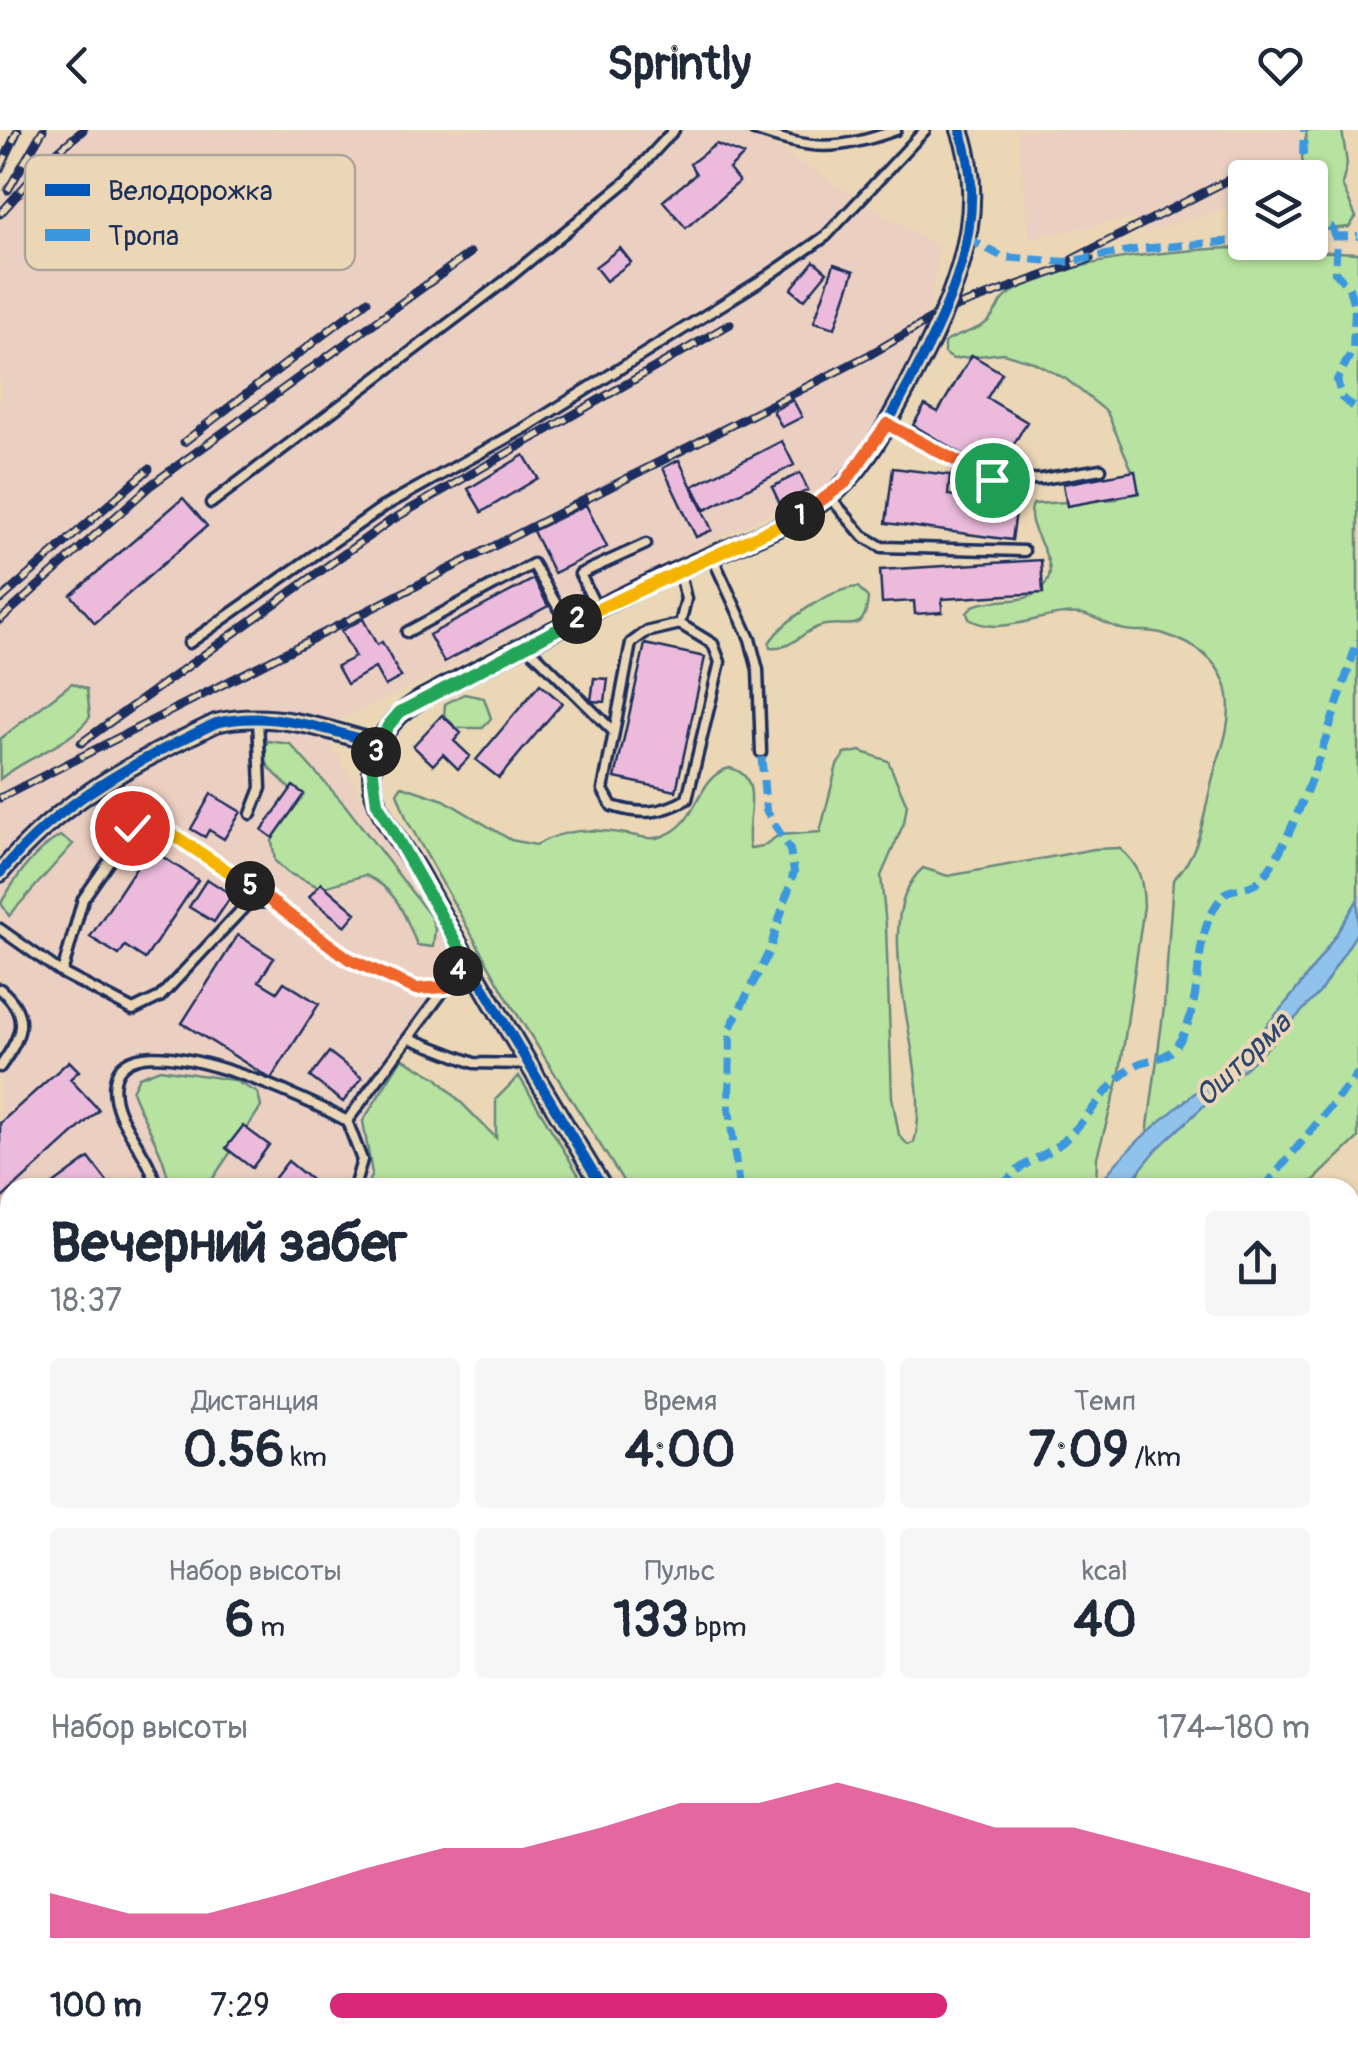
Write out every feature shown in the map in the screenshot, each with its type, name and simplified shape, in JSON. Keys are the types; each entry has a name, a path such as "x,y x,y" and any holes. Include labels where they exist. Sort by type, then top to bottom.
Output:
{"street":[{"path":"597,1178 377,803 372,766 378,744 400,712 525,644 795,519 830,496 860,466 887,424 955,286 971,205 963,131"},
{"path":"0,873 51,818 113,776 216,722 258,718 378,744"}],"lane":[{"path":"211,504 501,284 626,181 674,130"},
{"path":"754,130 792,144 824,149 854,146 896,130"},
{"path":"189,642 383,507 525,428 826,236 925,130"},
{"path":"887,424 992,480 1042,479 1100,469"},
{"path":"830,496 863,536 882,547 1024,552"},
{"path":"597,609 580,574 646,544"},
{"path":"712,556 750,639 758,670 762,752"},
{"path":"407,632 534,564 567,624"},
{"path":"679,570 686,599 680,624"},
{"path":"680,624 713,644 720,662 687,798 668,810 636,813 612,806 604,790 631,643 646,632 680,624"},
{"path":"525,644 614,732"},
{"path":"251,814 261,788 258,718"},
{"path":"62,973 83,899 132,828 163,828 274,902 349,959 416,989 446,987"},
{"path":"0,929 62,973 133,1010 160,998 248,903 274,902"},
{"path":"347,1121 466,960"},
{"path":"0,989 13,1000 20,1018 19,1040 0,1067"},
{"path":"409,1038 474,1063 528,1064"},
{"path":"152,1178 119,1112 114,1092 118,1070 136,1058 178,1056 247,1077 347,1121 362,1160 357,1178"}],"shaded area":[{"path":"35,130 746,130 939,247 928,319 865,446 824,487 322,729 463,974 402,1058 398,1178 0,1178 0,202"},
{"path":"1018,130 1299,130 1299,160 1228,160 1228,207 1146,233 1134,218 1029,238"}],"green space":[{"path":"1307,130 1342,130 1347,164 1342,185 1356,217 1349,227 1328,229 1328,160 1302,157"},
{"path":"1228,248 1228,260 1328,260 1328,252 1358,253 1358,1138 1316,1178 1137,1178 1143,1164 1164,1007 1173,880 1198,838 1229,717 1224,682 1216,667 1204,654 1164,634 1125,630 1082,614 996,626 969,619 967,613 973,606 1029,597 1046,583 1050,572 1033,526 1033,504 1117,499 1134,489 1134,475 1107,412 1066,379 1033,362 1003,353 953,359 944,353 944,343 986,323 1011,293 1034,281 1089,265"},
{"path":"858,587 868,598 858,623 821,626 785,646 770,648 776,634 809,607 834,593"},
{"path":"72,683 87,689 90,717 59,744 0,779 0,739"},
{"path":"464,694 484,698 491,718 483,728 457,728 444,716 445,704"},
{"path":"268,741 290,744 345,805 431,917 435,929 433,947 417,945 392,895 365,875 321,888 288,873 275,861 272,841 295,798 264,759 262,751"},
{"path":"860,751 888,761 907,805 904,823 881,876 892,1097 899,1135 908,1145 914,1142 918,1112 899,960 899,924 906,893 923,868 948,876 1094,849 1119,848 1136,867 1144,906 1119,1078 1097,1157 1096,1178 621,1178 510,1003 407,820 397,793 402,786 444,800 511,840 536,845 580,831 654,838 685,821 710,780 730,768 741,773 751,791 750,848 763,846 779,835 820,832 837,765 845,754"},
{"path":"60,836 73,844 9,916 1,903 7,893 34,857"},
{"path":"402,1058 437,1078 496,1138 496,1099 519,1076 581,1178 370,1178 363,1121"},
{"path":"160,1069 233,1080 258,1093 261,1107 213,1178 168,1178 132,1091 139,1077"}],"water":[{"name":"Ошторма","path":"1358,899 1358,931 1320,992 1271,1044 1158,1148 1133,1178 1104,1178 1137,1142 1235,1058 1275,1016 1327,948"}],"building":[{"path":"716,144 744,155 729,169 739,182 686,228 663,201 696,174 690,164"},
{"path":"620,248 631,262 606,281 595,267"},
{"path":"814,261 827,272 804,300 791,289"},
{"path":"834,264 854,271 835,328 814,322"},
{"path":"972,355 1002,373 987,398 1027,422 996,474 913,425 925,405 938,412"},
{"path":"793,400 802,417 782,427 773,411"},
{"path":"782,441 794,465 705,510 693,486"},
{"path":"524,455 538,478 482,512 468,489"},
{"path":"679,460 712,530 696,537 663,468"},
{"path":"893,468 950,475 948,495 1017,504 1012,540 886,523"},
{"path":"1135,471 1139,493 1067,506 1063,484"},
{"path":"800,473 808,490 780,504 772,487"},
{"path":"183,498 207,526 95,623 71,595"},
{"path":"586,505 607,547 554,573 533,531"},
{"path":"1041,560 1043,593 942,599 942,612 915,614 914,601 882,603 880,570"},
{"path":"534,579 548,606 444,662 429,635"},
{"path":"363,619 377,645 382,642 401,677 385,686 375,668 347,684 337,666 355,657 341,631"},
{"path":"645,644 705,657 676,791 615,778"},
{"path":"594,678 608,679 605,702 591,701"},
{"path":"540,684 562,703 499,778 476,760"},
{"path":"442,715 461,733 454,741 470,756 458,769 443,754 433,765 413,746"},
{"path":"293,786 304,794 273,838 262,830"},
{"path":"211,794 241,812 224,839 209,830 205,837 191,829"},
{"path":"149,848 198,880 145,959 125,946 119,955 90,937"},
{"path":"207,879 232,895 214,922 189,907"},
{"path":"321,883 356,913 345,926 309,897"},
{"path":"238,935 274,958 259,981 277,992 284,982 319,1004 271,1079 182,1023"},
{"path":"329,1052 362,1078 343,1102 310,1077"},
{"path":"69,1061 79,1071 70,1079 99,1110 24,1178 0,1178 0,1123"},
{"path":"243,1126 269,1145 252,1168 226,1148"},
{"path":"89,1158 104,1178 62,1178"},
{"path":"288,1161 309,1178 275,1178"}],"railway":[{"path":"0,169 18,130"},
{"path":"28,155 43,130"},
{"path":"54,155 83,130"},
{"path":"8,190 25,161"},
{"path":"1073,259 1228,180"},
{"path":"0,214 25,186"},
{"path":"0,620 151,485 470,253"},
{"path":"0,798 869,355 945,311 1090,259"},
{"path":"184,442 367,301"},
{"path":"81,743 390,521 730,324"},
{"path":"0,600 149,469"}],"marked path":[{"path":"1303,160 1304,130"},
{"path":"1328,225 1337,241 1335,272 1349,288 1355,309 1353,349 1337,380 1342,398 1358,410"},
{"path":"1328,237 1358,236"},
{"path":"967,238 1003,257 1066,262 1140,249 1228,241"},
{"path":"1009,1178 1068,1137 1131,1068 1166,1055 1177,1045 1193,1008 1201,948 1213,910 1225,893 1255,884 1284,842 1314,770 1358,640"},
{"path":"738,1178 729,1108 730,1028 769,952 794,872 790,850 766,810 761,752"},
{"path":"1272,1178 1358,1073"}],"cycle path":[{"path":"597,1178 380,810 372,774 377,748 390,725 421,699 613,601 793,520 828,498 851,477 879,437 919,365 960,267 971,199 969,164 960,130"},
{"path":"0,873 73,804 126,769 216,723 277,720 377,744"}],"route":[{"path":"132,828 163,828 274,902 349,959 416,989 446,987 466,960 377,803 373,786 372,766 378,744 400,712 525,644 795,519 845,483 887,424 992,480"}]}
